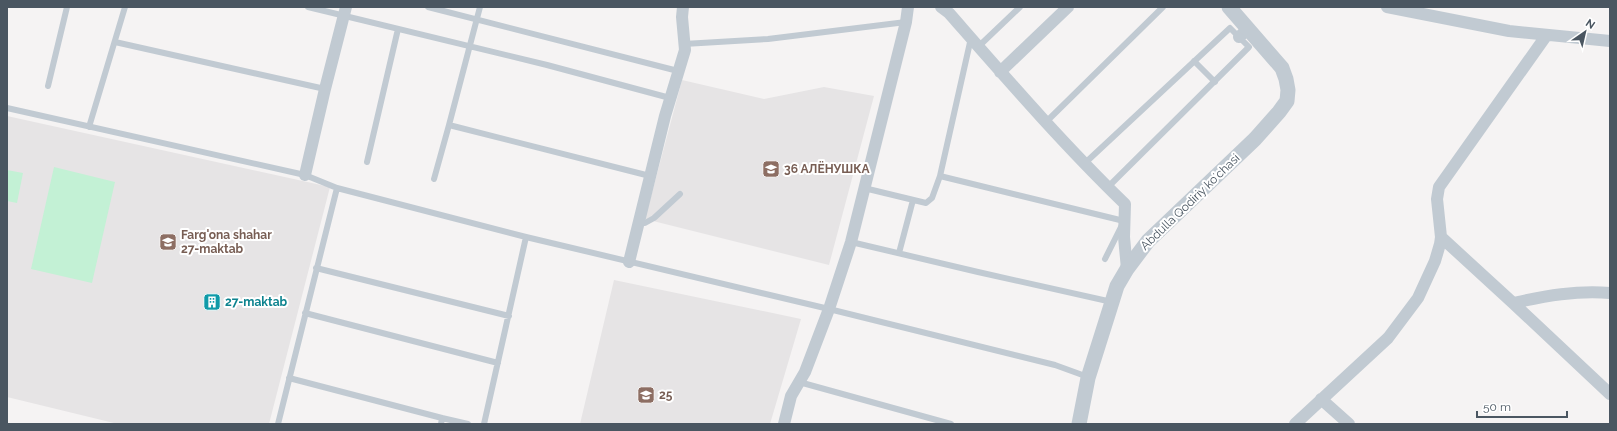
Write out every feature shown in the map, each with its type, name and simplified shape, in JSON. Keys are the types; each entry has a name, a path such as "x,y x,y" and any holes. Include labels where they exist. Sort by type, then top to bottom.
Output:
{"street":[{"path":"629,262 670,98 684,50 682,17 683,7"},
{"path":"784,424 791,396 805,372 829,309 851,242 906,22 908,7"},
{"path":"942,7 1045,123 1125,204 1124,236 1127,269"},
{"path":"1000,72 1068,7"},
{"name":"Abdulla Qodiriy koʻchasi","path":"1079,424 1088,378 1117,286 1127,269 1148,241 1255,139 1287,101 1288,90 1282,68 1244,33 1229,7"},
{"path":"1387,7 1509,31 1546,36 1610,41"},
{"path":"305,175 345,11"},
{"path":"1295,424 1388,338 1418,298 1435,261 1441,237 1437,199 1439,187 1546,36"},
{"path":"1441,237 1513,302 1610,394"},
{"path":"1513,302 1550,295 1594,291 1610,293"},
{"path":"1321,399 1349,424"}],"lane":[{"path":"48,86 67,7"},
{"path":"89,127 125,7"},
{"path":"308,7 345,11 398,29 547,65 670,98"},
{"path":"428,7 678,70"},
{"path":"434,179 480,7"},
{"path":"864,188 926,203 932,198 940,176 974,42 1020,7"},
{"path":"1045,123 1164,7"},
{"path":"684,44 768,39 906,22"},
{"path":"1084,164 1230,28 1244,33 1249,47 1108,188"},
{"path":"367,162 398,29"},
{"path":"115,42 325,89"},
{"path":"1194,61 1214,82"},
{"path":"7,108 305,175 337,188 526,238 829,309 1055,365 1088,378"},
{"path":"449,125 650,176"},
{"path":"940,176 1124,221 1105,259"},
{"path":"278,424 337,188"},
{"path":"639,222 645,223 654,218 680,194"},
{"path":"899,253 913,200"},
{"path":"484,424 510,316 526,238"},
{"path":"851,242 1112,302"},
{"path":"316,268 510,316"},
{"path":"305,313 498,363"},
{"path":"289,378 442,421 468,424"},
{"path":"799,382 951,424"}],"shaded area":[{"path":"682,80 764,99 824,87 874,96 829,265 645,219"},
{"name":"Farg'ona shahar 27-maktab","path":"7,116 330,187 269,424 118,424 7,397"},
{"path":"614,280 801,319 770,424 580,424"}],"green space":[{"path":"54,167 115,182 92,283 31,269"},
{"path":"7,170 23,173 17,203 7,201"}],"place":[{"name":"36 АЛЁНУШКА","path":"771,169"},
{"name":"Farg'ona shahar 27-maktab","path":"168,242"},
{"name":"27-maktab","path":"212,302"},
{"name":"25","path":"646,395"}]}
